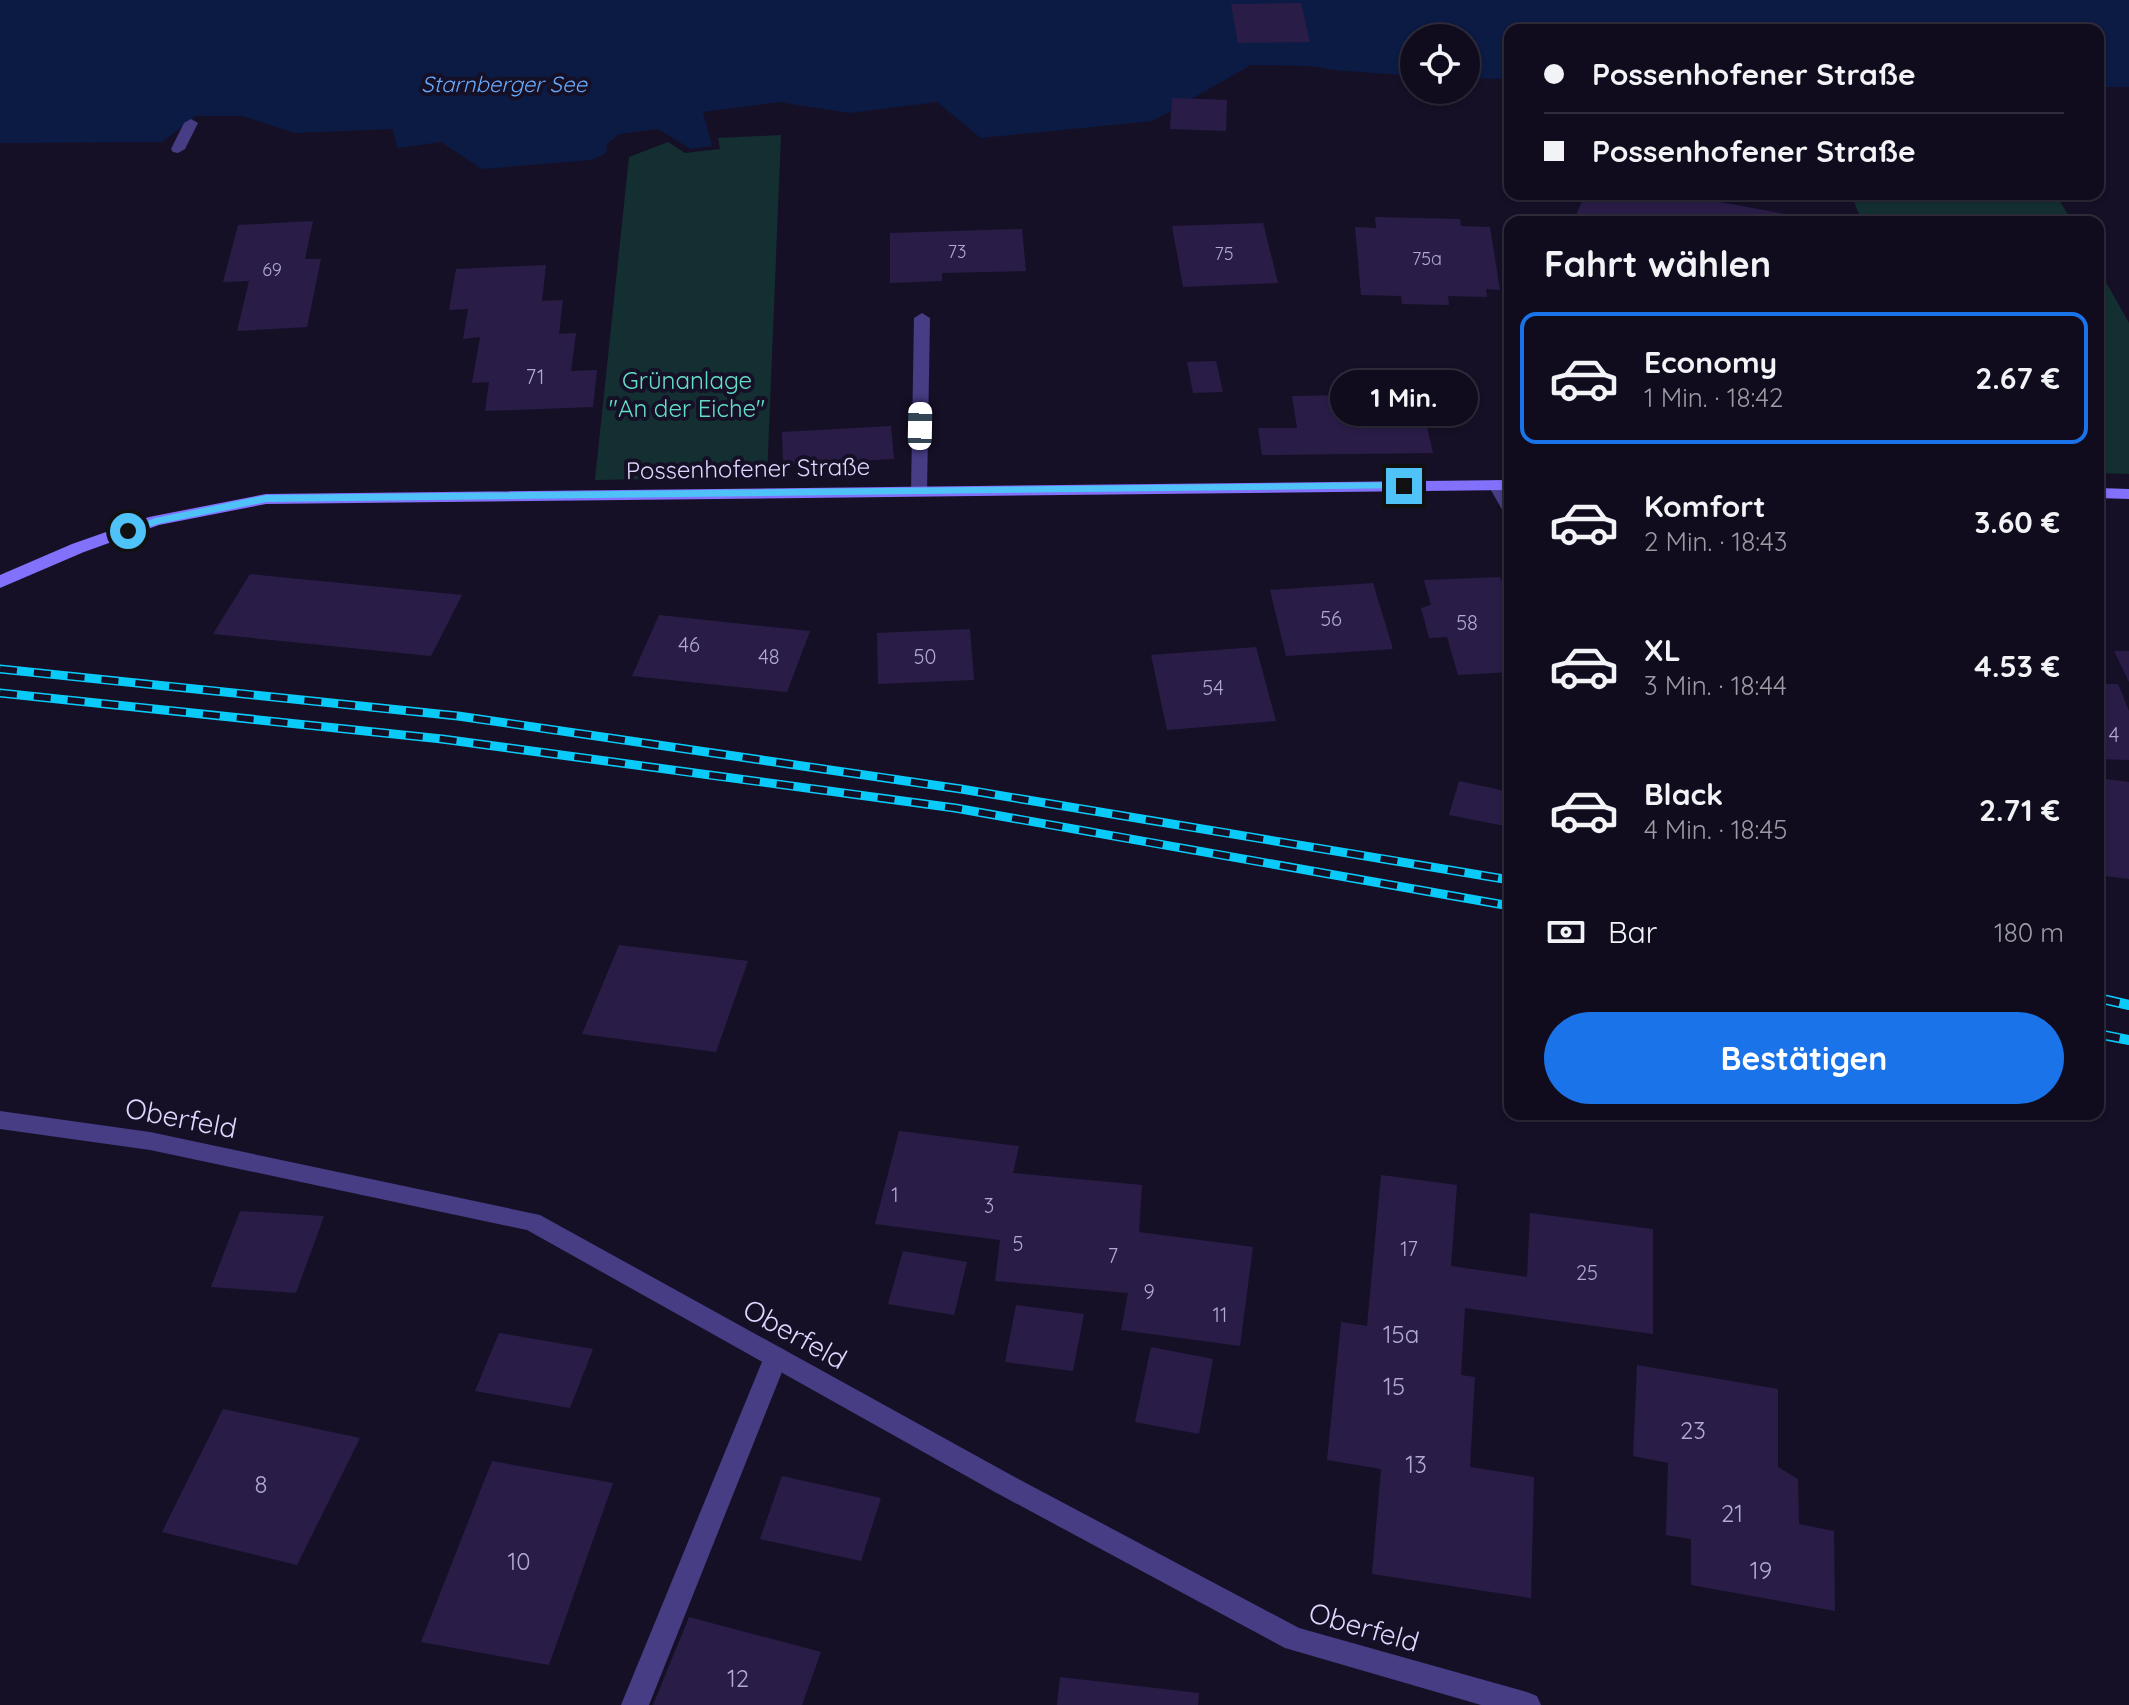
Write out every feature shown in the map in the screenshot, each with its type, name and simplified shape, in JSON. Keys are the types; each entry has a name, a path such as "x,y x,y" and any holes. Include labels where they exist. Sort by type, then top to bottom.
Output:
{"main road":[{"name":"Possenhofener Straße","path":"0,582 78,548 155,521 266,499 1503,485"},
{"path":"2104,493 2129,494"}],"street":[{"path":"178,149 191,123"},
{"path":"919,491 922,318"},
{"name":"Oberfeld","path":"0,1120 150,1141 532,1222 1002,1483 1294,1639 1527,1705"},
{"path":"635,1705 776,1357"}],"green space":[{"name":"Grünanlage \"An der Eiche\"","path":"781,135 767,477 595,480 629,157 668,142 685,153 720,149 718,138"},
{"path":"1853,200 2059,200 2069,216 1860,216"},
{"path":"2104,279 2129,323 2129,474 2104,473"}],"water":[{"name":"Starnberger See","path":"0,0 2129,0 2129,87 2104,87 2104,24 1504,24 1504,79 1480,78 1480,24 1400,24 1400,75 1311,66 1251,65 1153,121 981,138 937,102 849,113 779,102 703,112 712,146 691,149 658,129 619,134 607,144 606,153 592,160 482,169 441,142 397,148 393,129 294,133 243,116 196,116 162,142 0,143"}],"building":[{"path":"1301,3 1310,42 1238,43 1231,4"},
{"path":"1172,98 1227,100 1226,131 1170,129"},
{"path":"1582,200 1709,200 1796,216 1576,216"},
{"path":"1375,217 1460,219 1461,226 1490,227 1500,290 1486,289 1487,297 1448,296 1449,305 1402,304 1401,296 1361,295 1355,227 1376,228"},
{"path":"313,221 305,259 321,259 307,327 237,331 249,281 223,282 238,225"},
{"path":"1263,223 1278,283 1183,287 1172,226"},
{"path":"1022,229 1026,271 942,273 942,281 890,283 890,233"},
{"path":"546,265 542,301 563,300 559,334 576,333 571,371 597,370 593,407 485,411 489,382 472,383 480,337 463,339 468,309 449,310 456,269"},
{"path":"1216,361 1223,392 1193,393 1187,362"},
{"path":"1353,395 1360,428 1427,427 1433,453 1262,455 1258,428 1297,428 1292,396"},
{"path":"891,426 894,459 783,465 782,432"},
{"path":"250,574 462,595 431,656 213,634"},
{"path":"1500,577 1504,587 1504,672 1458,675 1447,637 1429,638 1421,608 1431,605 1424,580"},
{"path":"1373,583 1393,649 1286,656 1270,590"},
{"path":"659,615 810,631 787,692 632,676"},
{"path":"970,629 974,680 878,684 877,633"},
{"path":"1256,647 1276,721 1167,730 1151,655"},
{"path":"2114,651 2129,651 2129,682"},
{"path":"2104,684 2118,684 2129,711 2129,760 2104,759"},
{"path":"2104,779 2129,782 2129,879 2104,876"},
{"path":"1459,781 1504,791 1504,826 1449,815"},
{"path":"619,945 748,961 716,1052 582,1034"},
{"path":"899,1131 1019,1146 1013,1173 1142,1185 1139,1232 1253,1247 1240,1346 1121,1330 1128,1293 995,1281 1000,1240 875,1224"},
{"path":"1381,1175 1457,1185 1451,1266 1527,1277 1530,1213 1653,1229 1653,1334 1465,1308 1461,1375 1475,1377 1470,1467 1534,1477 1531,1598 1372,1574 1381,1469 1327,1460 1341,1322 1367,1326"},
{"path":"240,1211 324,1216 296,1293 211,1287"},
{"path":"903,1251 967,1262 954,1315 888,1304"},
{"path":"1016,1305 1084,1314 1073,1371 1005,1362"},
{"path":"499,1333 593,1349 570,1408 475,1391"},
{"path":"1151,1347 1213,1359 1199,1434 1135,1422"},
{"path":"1637,1365 1778,1389 1778,1467 1798,1479 1799,1524 1834,1531 1835,1611 1691,1585 1691,1539 1666,1535 1668,1463 1633,1456"},
{"path":"223,1409 360,1438 297,1565 162,1532"},
{"path":"492,1461 613,1483 549,1665 421,1642"},
{"path":"782,1476 881,1498 861,1561 760,1539"},
{"path":"689,1617 821,1652 802,1705 653,1705"},
{"path":"1060,1677 1199,1693 1198,1705 1057,1705"}],"railway":[{"path":"0,669 458,716 961,789 1504,879"},
{"path":"0,693 442,739 955,808 1504,905"},
{"path":"2104,999 2129,1005"},
{"path":"2104,1035 2129,1040"}],"route":[{"path":"128,531 155,521 266,499 1404,486"}]}
